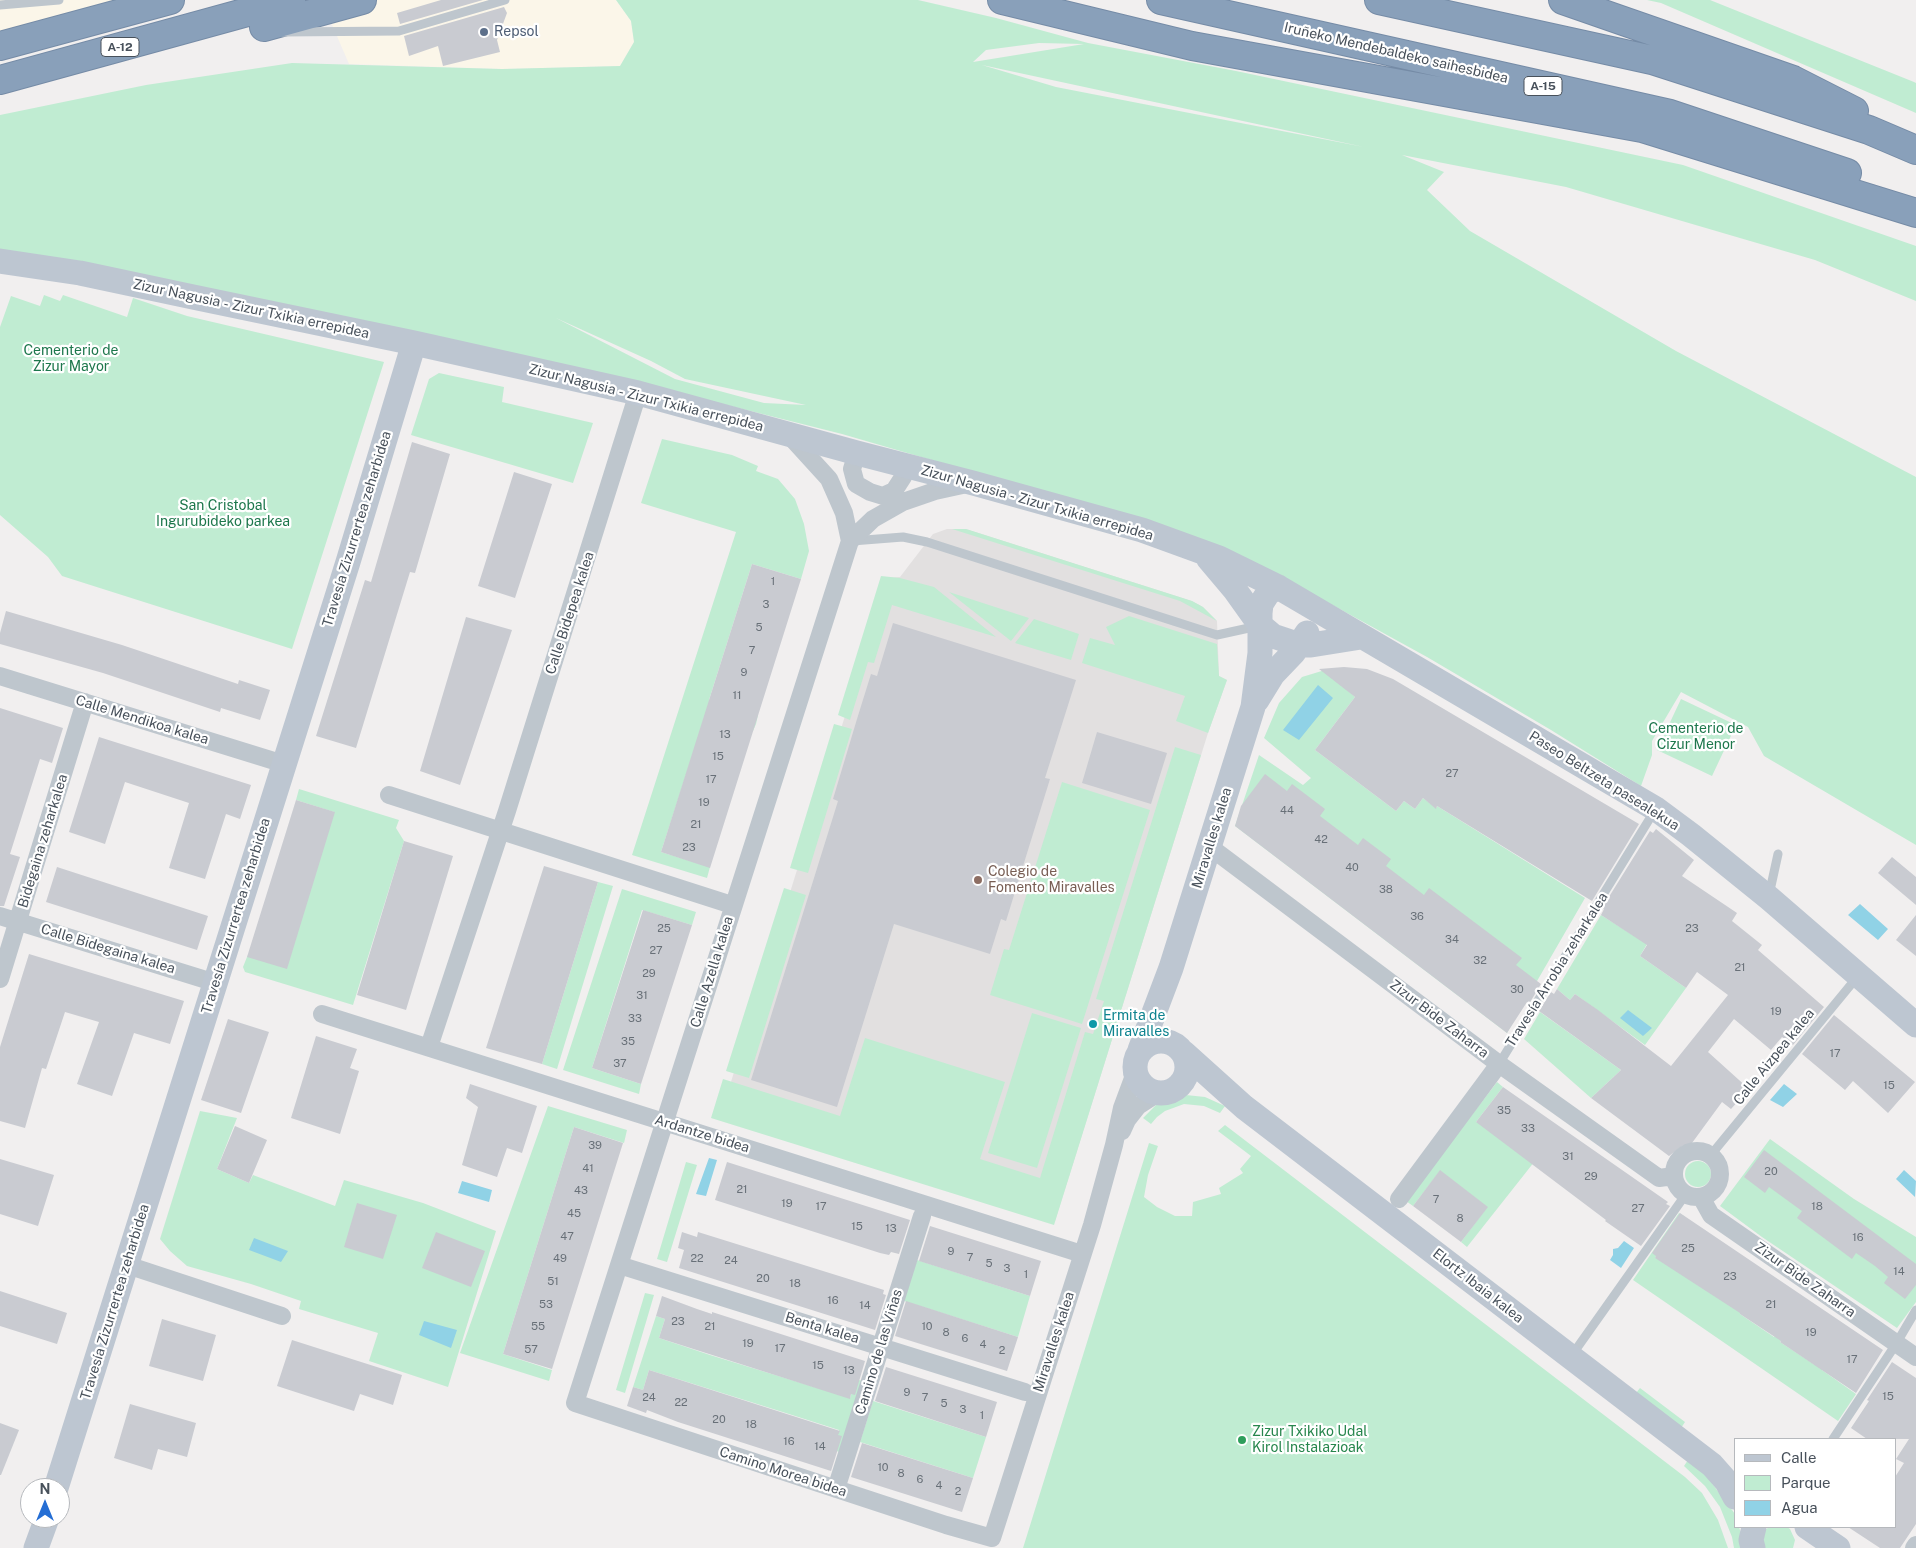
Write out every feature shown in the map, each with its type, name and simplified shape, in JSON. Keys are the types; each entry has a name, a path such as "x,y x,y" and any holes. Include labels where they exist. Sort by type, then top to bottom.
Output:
{"highway":[{"name":"A-12","path":"0,46 70,25 170,0"},
{"name":"A-12","path":"0,80 291,0"},
{"path":"216,20 258,29 362,0"},
{"path":"1002,0 1192,46 1642,128 1916,213"},
{"name":"Iruñeko Mendebaldeko saihesbidea","path":"1160,0 1670,114 1836,168 1916,202"},
{"path":"1379,0 1652,60 1869,130 1916,150"},
{"path":"1563,0 1793,80 1916,142"},
{"path":"0,39 70,25"}],"street":[{"name":"Zizur Nagusia - Zizur Txikia errepidea","path":"0,261 80,274 414,343 638,393 788,434 854,461 901,477 973,482 1142,530 1219,558 1278,588"},
{"name":"Travesía Zizurrertea zeharbidea","path":"59,1478 348,562 414,343"},
{"name":"Calle Bidepea kalea","path":"429,1048 500,832 638,393"},
{"path":"788,434 829,479 844,513 850,541"},
{"path":"844,513 854,461"},
{"path":"854,461 856,484 870,492 883,496 901,477"},
{"name":"Calle Azella kalea","path":"884,511 901,477"},
{"name":"Calle Azella kalea","path":"575,1403 665,1123 732,905 850,541 873,519 902,502 973,482"},
{"path":"1204,553 1235,590 1260,625 1273,636 1300,645 1361,637"},
{"path":"1278,588 1314,609"},
{"name":"Miravalles kalea","path":"992,1538 1082,1254 1114,1145 1122,1108 1171,968 1253,707 1260,653 1261,604 1268,593 1278,588"},
{"name":"Miravalles kalea","path":"1253,707 1273,674 1300,645 1312,622 1314,609"},
{"name":"Paseo Beltzeta pasealekua","path":"1314,609 1656,809 1768,898 1916,1025"},
{"name":"Calle Mendikoa kalea","path":"0,676 284,764"},
{"name":"Bidegaina zeharkalea","path":"0,980 85,702"},
{"path":"389,796 732,905"},
{"name":"Zizur Bide Zaharra","path":"1210,846 1499,1064 1659,1178 1674,1176"},
{"name":"Calle Bidegaina kalea","path":"0,916 216,983"},
{"name":"Miravalles kalea","path":"1171,968 1167,1022 1179,1048"},
{"name":"Ardantze bidea","path":"322,1014 1082,1254"},
{"path":"1161,1040 1179,1048 1187,1061 1185,1078 1166,1092 1143,1087 1138,1080 1137,1062 1153,1041 1161,1040"},
{"name":"Elortz Ibaia kalea","path":"1179,1048 1244,1107 1570,1358 1712,1464 1734,1495"},
{"name":"Travesía Arrobia zeharkalea","path":"1399,1199 1499,1064"},
{"name":"Elortz Ibaia kalea","path":"1166,1092 1194,1088 1206,1090 1244,1107"},
{"name":"Miravalles kalea","path":"1114,1145 1127,1120 1138,1106 1166,1092"},
{"path":"1696,1151 1710,1156 1716,1161 1720,1176 1714,1190 1708,1194 1693,1196 1680,1190 1674,1176 1675,1168 1683,1156 1696,1151"},
{"name":"Zizur Bide Zaharra","path":"1693,1196 1711,1215 1916,1357"},
{"name":"Camino de las Viñas","path":"836,1489 922,1216"},
{"path":"126,1265 282,1316"},
{"name":"Benta kalea","path":"619,1265 1025,1392"},
{"name":"Camino Morea bidea","path":"575,1403 946,1525 992,1538"},
{"name":"Elortz Ibaia kalea","path":"1712,1464 1734,1475"},
{"path":"36,1548 43,1528"},
{"path":"1803,1528 1804,1548"},
{"path":"1808,1528 1838,1548"}],"lane":[{"path":"0,5 59,0"},
{"path":"258,29 288,33 398,31 505,0"},
{"path":"850,541 903,537 927,542 1217,635 1260,625"},
{"name":"Travesía Arrobia zeharkalea","path":"1499,1064 1656,809"},
{"path":"1768,898 1778,854"},
{"name":"Calle Aizpea kalea","path":"1710,1156 1858,976"},
{"path":"1570,1358 1693,1196"},
{"path":"1834,1438 1896,1344 1916,1310"}],"shaded area":[{"path":"0,0 130,0 0,32"},
{"name":"Repsol","path":"370,0 616,0 631,21 634,42 620,66 502,69 349,64 327,13"},
{"name":"Colegio de Fomento Miravalles","path":"947,529 966,529 1192,601 1203,607 1217,621 1219,676 1227,680 1208,733 1055,1221 720,1117 888,578 900,577 933,534"}],"green space":[{"path":"616,0 918,0 996,18 1088,43 1236,71 1683,165 1916,246 1916,301 1815,260 1566,187 1402,155 1444,172 1427,190 1470,231 1676,351 1916,477 1916,845 1764,756 1748,727 1681,692 1652,741 1652,755 1641,786 1427,657 1296,585 952,466 842,434 631,381 0,252 0,115 146,85 292,63 502,69 620,66 634,42 631,21","holes":["1039,43 1084,44 973,62 986,50","982,65 1364,147 1056,87","556,318 651,361 685,379 806,405 764,403 675,379"]},
{"path":"1647,0 1710,0 1914,82 1916,83 1916,113 1661,3"},
{"name":"San Cristobal Ingurubideko parkea","path":"44,295 60,301 63,295 127,317 133,298 187,316 384,362 292,649 62,576 48,557 0,515 0,327 11,296 40,306"},
{"path":"439,373 504,387 502,402 593,423 573,483 411,435 429,379"},
{"path":"662,439 732,455 758,466 756,471 778,479 795,499 804,524 809,551 801,579 752,564 709,700 758,715 756,724 753,731 705,716 661,852 710,867 707,878 632,855 736,532 641,503"},
{"path":"952,529 966,529 1192,601 1203,607 1217,621 1180,601"},
{"path":"881,576 900,578 934,587 996,637 892,605 874,663 868,662 850,720 838,715"},
{"path":"949,592 1029,618 1011,641"},
{"path":"1129,616 1217,644 1219,676 1227,680 1208,733 1176,721 1185,696 1082,663 1090,638 1115,645 1106,627"},
{"path":"1034,619 1079,634 1071,660 1015,643"},
{"path":"1325,670 1355,697 1315,750 1396,811 1404,801 1415,809 1423,798 1436,808 1437,806 1585,898 1507,1033 1235,826 1259,755 1303,785 1311,778 1264,738 1279,703 1302,677"},
{"name":"Cementerio de Cizur Menor","path":"1681,699 1736,725 1712,776 1657,750"},
{"path":"834,724 852,729 808,873 790,868"},
{"path":"1175,747 1201,755 1054,1225 711,1118 723,1079 840,1116 865,1038 1005,1082 980,1159 1040,1178 1085,1032 1093,1034 1104,1001 1096,999"},
{"path":"1062,782 1150,810 1082,1024 990,995 1004,949 1009,950"},
{"path":"299,789 399,820 396,828 404,841 353,1005 245,972 243,967 247,957 334,812 296,800"},
{"path":"598,882 613,886 557,1069 542,1064"},
{"path":"784,888 806,895 749,1078 726,1071"},
{"path":"622,889 696,912 692,925 642,910 592,1068 641,1084 639,1094 563,1070"},
{"path":"1601,915 1647,944 1640,956 1686,988 1645,1045 1575,994 1570,1000 1557,989"},
{"path":"1540,1012 1621,1070 1591,1098 1524,1039"},
{"path":"1032,1013 1081,1028 1037,1168 988,1153"},
{"path":"1497,1082 1503,1087 1476,1122 1561,1128 1467,1247 1461,1242 1487,1207 1440,1171 1413,1206 1406,1201"},
{"path":"1186,1095 1205,1097 1225,1106 1220,1113 1204,1106 1184,1104 1165,1111 1151,1124 1143,1118 1156,1105 1168,1099"},
{"path":"548,1106 627,1130 624,1143 574,1127 503,1354 552,1370 549,1381 460,1353"},
{"path":"200,1111 237,1118 217,1169 249,1183 253,1175 335,1206 344,1180 423,1203 496,1231 448,1387 369,1361 378,1333 299,1309 301,1301 251,1284 187,1266 170,1251 160,1239"},
{"path":"1225,1125 1685,1477 1702,1493 1718,1520 1728,1548 1023,1548 1149,1143 1158,1146 1148,1175 1144,1197 1157,1207 1175,1216 1192,1216 1193,1202 1221,1194 1219,1188 1243,1173 1240,1169 1251,1156 1218,1131"},
{"path":"1770,1139 1854,1199 1916,1237 1916,1302 1897,1328 1762,1237 1720,1206"},
{"path":"1698,1161 1707,1165 1711,1174 1707,1183 1698,1187 1689,1183 1685,1174 1689,1165"},
{"path":"686,1162 697,1165 667,1262 657,1259"},
{"path":"1679,1213 1684,1216 1655,1258 1767,1272 1740,1314 1774,1337 1801,1296 1808,1300 1780,1342 1815,1365 1849,1328 1822,1370 1856,1394 1838,1421 1633,1280"},
{"path":"917,1260 1030,1296 1018,1337 904,1301"},
{"path":"645,1293 654,1295 625,1393 616,1390"},
{"path":"656,1316 665,1319 659,1338 710,1355 850,1398 856,1379 865,1382 843,1453 833,1450 839,1430 649,1370 643,1390 633,1387"},
{"path":"1640,1388 1685,1422 1681,1428 1636,1393"},
{"path":"873,1401 986,1437 973,1478 860,1442"},
{"path":"1688,1460 1705,1474 1734,1513 1734,1528 1739,1528 1746,1548 1734,1548 1732,1537 1720,1507 1705,1486 1684,1466"},
{"path":"1768,1528 1788,1528 1795,1540 1793,1548 1762,1548 1765,1530"}],"water":[{"path":"1318,685 1333,698 1299,740 1283,730"},
{"path":"1860,904 1888,929 1878,940 1848,915"},
{"path":"1628,1010 1652,1028 1643,1036 1620,1018"},
{"path":"1784,1084 1797,1094 1783,1107 1770,1100"},
{"path":"709,1158 717,1160 706,1196 696,1194"},
{"path":"1904,1170 1916,1181 1915,1197 1896,1179"},
{"path":"462,1181 492,1190 489,1202 458,1193"},
{"path":"254,1238 288,1251 281,1262 249,1250"},
{"path":"1624,1241 1634,1248 1621,1268 1610,1260 1613,1255 1613,1249 1618,1248"},
{"path":"424,1321 457,1330 451,1348 419,1335"}],"building":[{"path":"441,0 483,0 400,24 397,13"},
{"path":"504,7 507,13 497,40 500,52 443,66 438,46 409,56 404,36"},
{"path":"412,442 450,454 415,573 410,572 356,748 316,736 365,580 371,582"},
{"path":"514,472 552,484 515,598 478,586"},
{"path":"752,564 801,579 710,868 661,852"},
{"path":"6,611 122,645 238,684 239,680 270,690 260,720 221,708 220,712 103,673 0,644 0,633"},
{"path":"466,617 512,630 460,785 420,771"},
{"path":"893,623 1076,680 1045,778 1050,779 1006,921 1001,919 990,954 894,924 837,1107 751,1080 838,801 833,799 857,719 871,674 877,676"},
{"path":"1344,667 1367,669 1393,679 1639,824 1592,901 1437,806 1436,809 1423,798 1415,809 1404,801 1396,811 1315,750 1355,697 1319,669"},
{"path":"0,708 63,728 52,763 40,759 10,854 20,857 4,906 0,906"},
{"path":"1097,732 1167,753 1151,804 1082,783"},
{"path":"99,737 251,785 240,819 226,814 205,879 169,868 189,803 125,782 105,844 69,832"},
{"path":"1265,774 1287,791 1292,784 1325,809 1320,816 1358,845 1363,838 1391,859 1386,866 1424,895 1429,888 1522,958 1516,965 1541,984 1529,1004 1527,1002 1507,1033 1235,826 1241,806"},
{"path":"296,800 335,812 287,969 247,957"},
{"path":"1656,829 1694,860 1682,876 1737,913 1732,921 1762,945 1758,950 1824,1007 1793,1045 1782,1037 1771,1050 1734,1019 1708,1052 1749,1089 1731,1109 1722,1102 1692,1143 1682,1146 1669,1156 1591,1098 1621,1070 1539,1011 1551,992 1554,994 1557,989 1570,1000 1575,994 1671,1066 1728,995 1697,972 1686,988 1640,956 1647,945 1601,915 1604,909 1602,908 1650,831 1653,833"},
{"path":"404,841 453,856 406,1010 357,995"},
{"path":"1892,857 1916,877 1916,905 1878,873"},
{"path":"544,866 598,882 542,1064 486,1048"},
{"path":"57,867 208,916 197,950 46,902"},
{"path":"643,910 692,925 641,1084 592,1068"},
{"path":"1916,915 1916,956 1896,940"},
{"path":"29,954 184,1001 170,1044 134,1033 112,1096 77,1084 99,1022 65,1012 46,1069 42,1068 25,1128 0,1121 0,1047"},
{"path":"1834,1015 1915,1082 1888,1113 1853,1081 1845,1090 1802,1054"},
{"path":"228,1019 269,1032 241,1113 201,1100"},
{"path":"316,1036 357,1049 350,1068 359,1071 340,1134 291,1118"},
{"path":"470,1084 537,1106 522,1153 507,1148 497,1177 462,1165 478,1107 466,1098"},
{"path":"1503,1087 1668,1202 1666,1204 1670,1206 1641,1246 1605,1221 1476,1122"},
{"path":"235,1126 267,1140 249,1183 217,1169"},
{"path":"574,1127 623,1143 552,1369 503,1354"},
{"path":"1764,1150 1916,1264 1916,1285 1905,1299 1884,1283 1888,1277 1875,1266 1856,1253 1852,1259 1797,1218 1802,1211 1769,1187 1765,1193 1744,1177"},
{"path":"0,1159 54,1175 38,1226 0,1214"},
{"path":"727,1162 910,1220 899,1254 891,1252 889,1255 880,1253 715,1200"},
{"path":"1440,1170 1488,1207 1461,1242 1413,1206"},
{"path":"357,1203 397,1215 383,1259 344,1247"},
{"path":"1680,1213 1883,1350 1856,1393 1740,1313 1655,1258 1656,1256 1652,1253"},
{"path":"930,1226 1041,1261 1030,1296 919,1261"},
{"path":"436,1232 485,1251 471,1287 422,1268"},
{"path":"682,1232 697,1237 698,1232 884,1290 883,1294 886,1295 875,1330 679,1268 684,1250 678,1248"},
{"path":"0,1291 67,1313 57,1344 0,1326"},
{"path":"662,1296 712,1314 712,1312 865,1361 855,1395 851,1394 850,1399 659,1338 665,1319 656,1316"},
{"path":"906,1301 1018,1337 1007,1371 895,1336"},
{"path":"162,1319 216,1335 203,1381 149,1366"},
{"path":"292,1340 402,1375 393,1405 360,1394 354,1411 277,1386"},
{"path":"1892,1362 1916,1378 1916,1524 1900,1548 1880,1548 1850,1528 1896,1528 1896,1475 1904,1463 1896,1459 1909,1439 1866,1438 1851,1428 1869,1401 1867,1400"},
{"path":"886,1367 997,1402 986,1437 875,1401"},
{"path":"649,1370 840,1431 838,1435 842,1436 831,1471 678,1422 647,1410 646,1413 627,1406 633,1387 643,1390"},
{"path":"130,1404 196,1423 187,1457 158,1449 152,1470 114,1458"},
{"path":"0,1423 19,1430 1,1475 0,1475"},
{"path":"862,1443 973,1478 962,1512 851,1477"}],"place":[{"name":"Repsol","path":"484,32"},
{"name":"Colegio de Fomento Miravalles","path":"978,880"},
{"name":"Ermita de Miravalles","path":"1093,1024"},
{"name":"Zizur Txikiko Udal Kirol Instalazioak","path":"1242,1440"}],"park label":[{"name":"Cementerio de Zizur Mayor","path":"71,360"}]}
